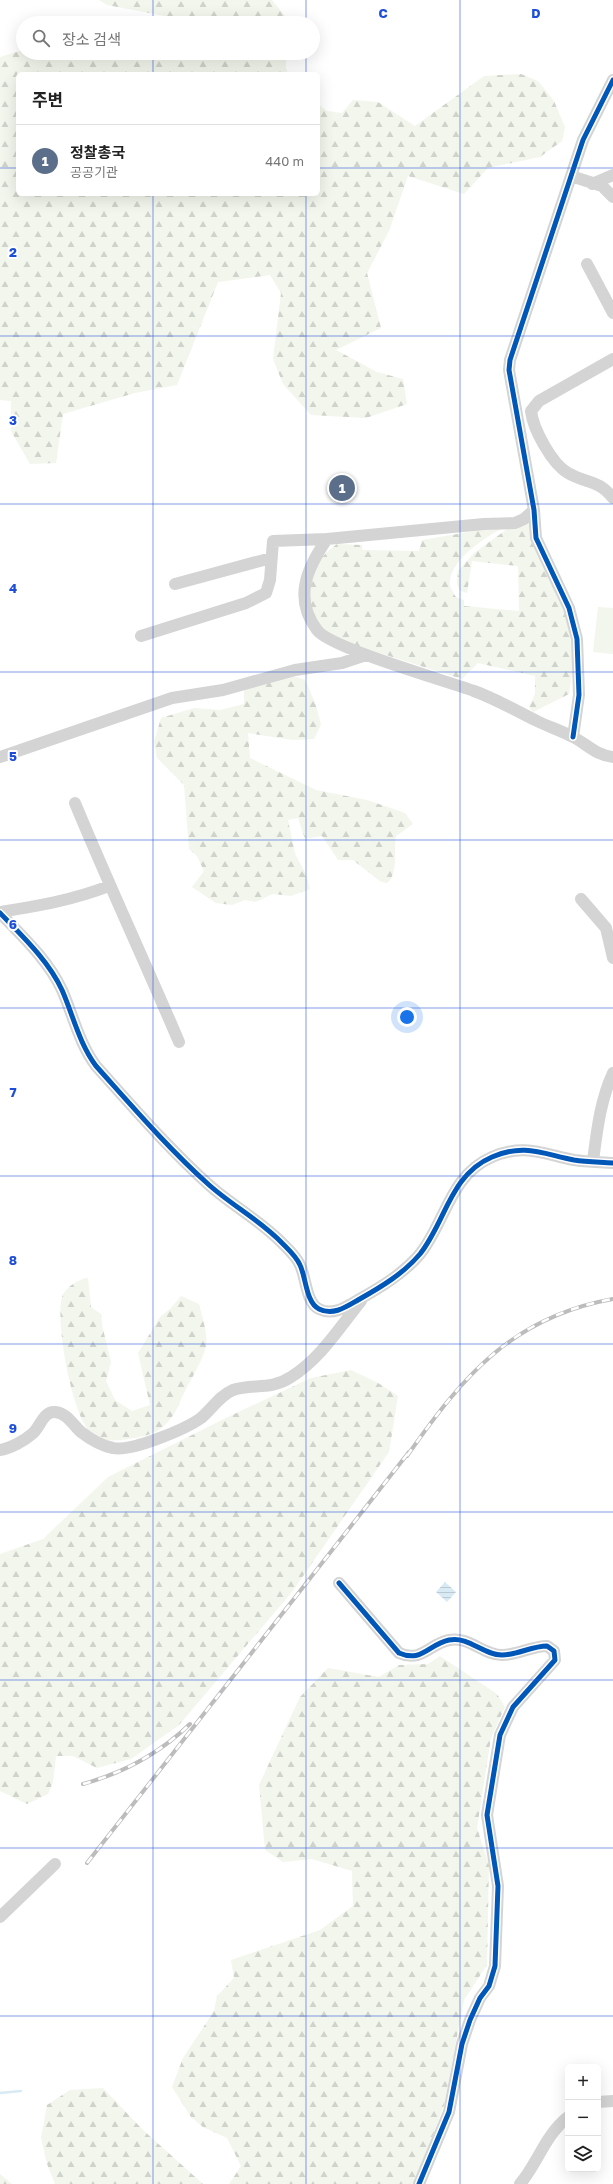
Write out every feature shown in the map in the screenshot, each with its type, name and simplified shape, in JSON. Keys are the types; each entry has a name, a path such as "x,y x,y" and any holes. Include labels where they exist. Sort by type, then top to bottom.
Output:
{"street":[{"path":"573,737 579,695 577,639 569,608 536,538 534,510 509,370 510,360 583,140 613,80"},
{"path":"592,184 613,175"},
{"path":"571,176 602,186 613,197"},
{"path":"587,264 613,314"},
{"path":"613,359 539,401 531,411 532,420 540,439 559,466 568,473 600,485 613,498"},
{"path":"141,636 259,598 266,593 273,541 327,539 484,524 515,523 524,519 534,510"},
{"path":"327,539 313,559 305,585 306,608 318,632 334,642 366,655 476,692 573,737 604,756 613,757"},
{"path":"175,584 271,558"},
{"path":"0,757 172,698 224,690 296,670 342,663 366,655"},
{"path":"75,803 109,886 140,952 179,1042"},
{"path":"0,912 58,903 84,896 109,886"},
{"path":"581,899 606,928 613,958"},
{"path":"0,912 35,950 53,975 62,990 88,1055 96,1066 189,1167 226,1200 276,1236 300,1266 311,1299 318,1309 327,1312 341,1310 366,1296 404,1271 421,1252 456,1188 466,1174 477,1165 491,1157 509,1151 526,1149 557,1157 613,1163"},
{"path":"593,1161 597,1126 605,1090 613,1073"},
{"path":"0,1450 21,1442 34,1433 47,1414 54,1412 61,1413 81,1432 98,1442 114,1448 126,1449 183,1429 201,1418 219,1400 232,1391 270,1386 292,1377 324,1349 366,1296"},
{"path":"339,1583 399,1653 407,1657 418,1656 448,1640 458,1639 469,1642 494,1654 502,1655 547,1646 554,1651 556,1660 513,1707 500,1735 487,1816 498,1886 495,1966 489,1986 480,1998 470,2020 462,2044 449,2112 419,2184"},
{"path":"0,1917 56,1864"},
{"path":"601,2102 613,2100"},
{"path":"520,2184 532,2169 547,2140 565,2120"}],"green space":[{"path":"99,0 272,0 285,16 165,16 107,5"},
{"path":"16,52 16,60 286,60 287,72 16,72 16,196 320,196 320,106 327,111 342,113 353,100 378,102 415,126 484,76 521,74 538,81 554,101 565,127 562,141 540,157 488,168 464,194 408,176 389,231 367,273 381,328 336,350 377,372 403,379 407,404 366,418 311,415 283,384 273,359 281,293 270,275 218,282 177,385 135,393 63,414 56,463 30,464 11,431 11,401 0,400 0,57"},
{"path":"531,523 566,613 574,660 569,694 533,712 529,707 535,694 535,676 478,663 462,679 351,644 323,631 310,610 310,580 317,563 337,544 362,545 362,550 419,551 422,540 480,530 501,529 485,538 460,560 454,568 450,586 456,597 464,600 464,606 519,611 518,566 472,561 467,593 460,591 457,584 458,571 474,553 510,527"},
{"path":"598,607 613,608 613,654 593,652"},
{"path":"291,675 305,680 316,705 321,725 314,739 292,740 248,733 250,758 316,790 367,800 405,813 413,824 396,836 393,874 387,883 381,882 353,860 338,860 322,836 305,839 298,818 288,820 295,854 306,874 310,889 291,896 273,894 255,902 245,900 232,905 216,903 192,887 204,871 197,856 189,849 184,785 157,758 154,742 161,718 194,708 220,710 244,704 244,689"},
{"path":"88,1278 91,1307 101,1314 102,1325 111,1362 106,1381 115,1400 132,1411 150,1405 138,1353 160,1317 171,1308 181,1296 199,1304 206,1336 206,1346 204,1352 177,1409 165,1425 154,1433 127,1439 102,1439 92,1434 85,1425 78,1409 72,1390 63,1347 60,1309 62,1297 66,1290 76,1282"},
{"path":"351,1370 378,1383 398,1396 389,1452 292,1592 179,1725 131,1759 97,1768 73,1756 56,1756 53,1782 48,1794 27,1804 0,1791 0,1554 43,1539 108,1477 228,1417 311,1378"},
{"path":"440,1656 497,1694 505,1707 491,1738 477,1828 489,1865 487,1965 464,2000 444,2105 415,2184 229,2184 241,2166 227,2138 203,2127 191,2117 172,2087 183,2058 214,2011 217,1996 234,1978 231,1960 320,1930 353,1906 352,1871 312,1859 283,1862 265,1850 259,1785 300,1697 328,1668 379,1677 399,1665 428,1664"},
{"path":"103,2088 143,2130 203,2184 55,2184 47,2164 41,2138 47,2105 70,2090"},
{"path":"0,2174 12,2184 0,2184"}],"shaded area":[{"path":"445,1582 456,1592 447,1602 436,1592"}],"waterway":[{"path":"0,2093 21,2091"}],"railway":[{"path":"407,1456 449,1400 470,1376 493,1354 518,1335 546,1320 577,1308 613,1299"},
{"path":"87,1863 409,1452"},
{"path":"83,1784 127,1768 140,1761 154,1753 190,1724"}],"cycle path":[{"path":"573,737 579,695 577,639 569,608 536,538 534,510 509,370 510,360 583,140 613,80"},
{"path":"0,913 26,940 50,969 62,990 85,1048 96,1066 178,1156 217,1192 264,1227 292,1253 302,1270 311,1301 319,1309 329,1312 344,1308 383,1285 406,1268 420,1254 429,1241 450,1200 467,1175 478,1165 492,1157 503,1153 524,1150 574,1160 613,1163"},
{"path":"339,1583 399,1653 414,1656 425,1652 442,1642 456,1639 470,1643 489,1652 502,1655 513,1654 541,1646 547,1646 554,1651 555,1660 513,1707 500,1735 487,1815 498,1886 495,1966 489,1986 480,1998 470,2020 462,2044 449,2112 419,2184"}],"place":[{"name":"정찰총국","path":"342,488"}]}
